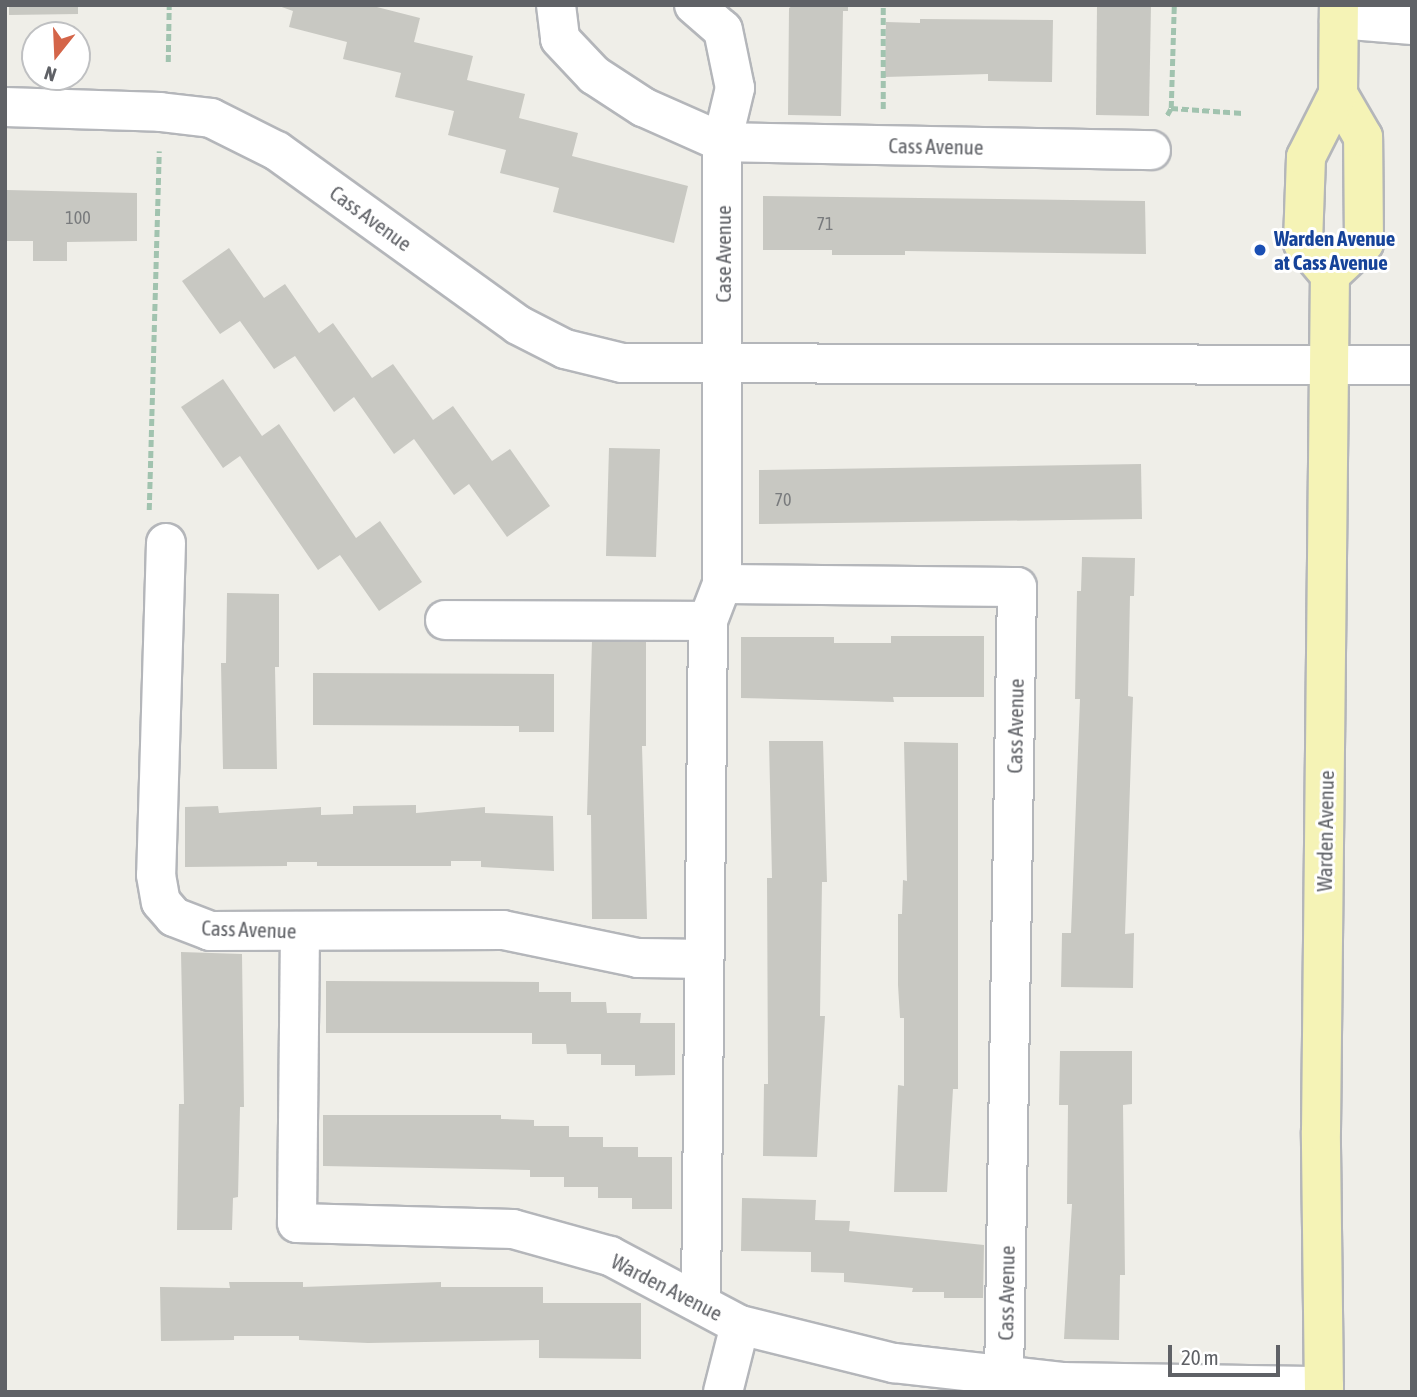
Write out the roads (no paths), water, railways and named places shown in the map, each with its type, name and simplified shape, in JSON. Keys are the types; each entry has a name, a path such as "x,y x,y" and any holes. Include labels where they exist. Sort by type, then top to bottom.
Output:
{"main road":[{"path":"1338,94 1363,138 1364,243 1330,275 1303,243 1306,157 1338,94 1339,12"},
{"name":"Warden Avenue","path":"1324,1389 1321,1130 1330,275"}],"street":[{"name":"Cass Avenue","path":"556,5 560,39 594,75 643,107 722,142 1146,150"},
{"path":"694,5 723,30 728,43 735,88 722,142"},
{"path":"728,43 733,5"},
{"path":"1339,12 1412,25"},
{"name":"Cass Avenue","path":"5,107 160,112 211,118 277,151 518,325 565,349 622,363 724,366 1240,362 1328,366 1412,365"},
{"name":"Case Avenue","path":"722,142 724,366"},
{"path":"701,1302 708,621 722,584 724,366"},
{"name":"Cass Avenue","path":"166,543 156,875 161,902 183,923 200,930 503,930 638,958 703,959"},
{"name":"Cass Avenue","path":"722,584 1017,587 991,1382"},
{"path":"445,620 708,621"},
{"name":"Warden Avenue","path":"300,931 297,1223 513,1229 610,1256 740,1325 894,1363 991,1382 1324,1389"},
{"path":"723,1392 740,1325"}],"place":[{"name":"Warden Avenue at Cass Avenue","path":"1260,250"}]}
